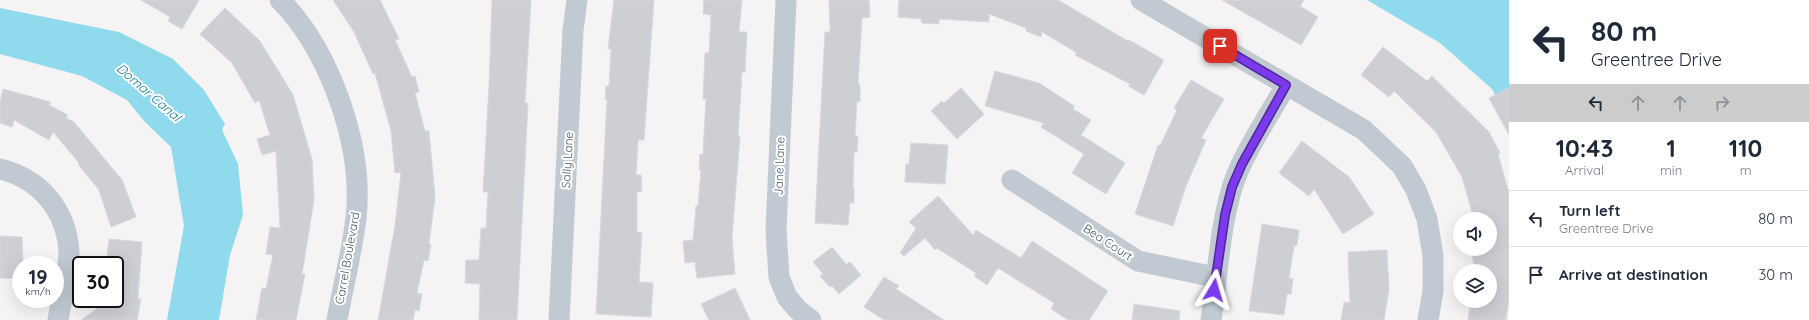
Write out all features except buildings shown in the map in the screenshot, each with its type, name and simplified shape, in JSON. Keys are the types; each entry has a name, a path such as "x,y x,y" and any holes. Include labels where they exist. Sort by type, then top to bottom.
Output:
{"street":[{"name":"Carrel Boulevard","path":"280,0 304,29 325,65 348,127 357,178 356,218 337,320"},
{"name":"Sally Lane","path":"559,320 573,30 577,0"},
{"name":"Jane Lane","path":"786,0 776,231 779,277 786,296 798,310 811,320"},
{"path":"1141,0 1364,130 1402,166 1413,184 1427,219 1433,256 1433,291 1428,320"},
{"path":"1211,320 1225,215 1232,187 1242,164 1286,85"},
{"path":"0,169 16,173 37,185 51,200 65,229 69,254 58,320"},
{"name":"Bea Court","path":"1012,180 1138,261 1216,277"}],"water":[{"path":"1367,0 1509,0 1509,122 1492,89 1440,43"},
{"name":"Domar Canal","path":"0,8 119,32 173,59 204,90 225,124 222,130 238,164 243,215 230,255 219,320 167,320 184,226 171,147 145,122 127,100 82,76 0,54"}],"route":[{"path":"1214,290 1225,215 1232,187 1242,164 1286,85 1220,46"}]}
